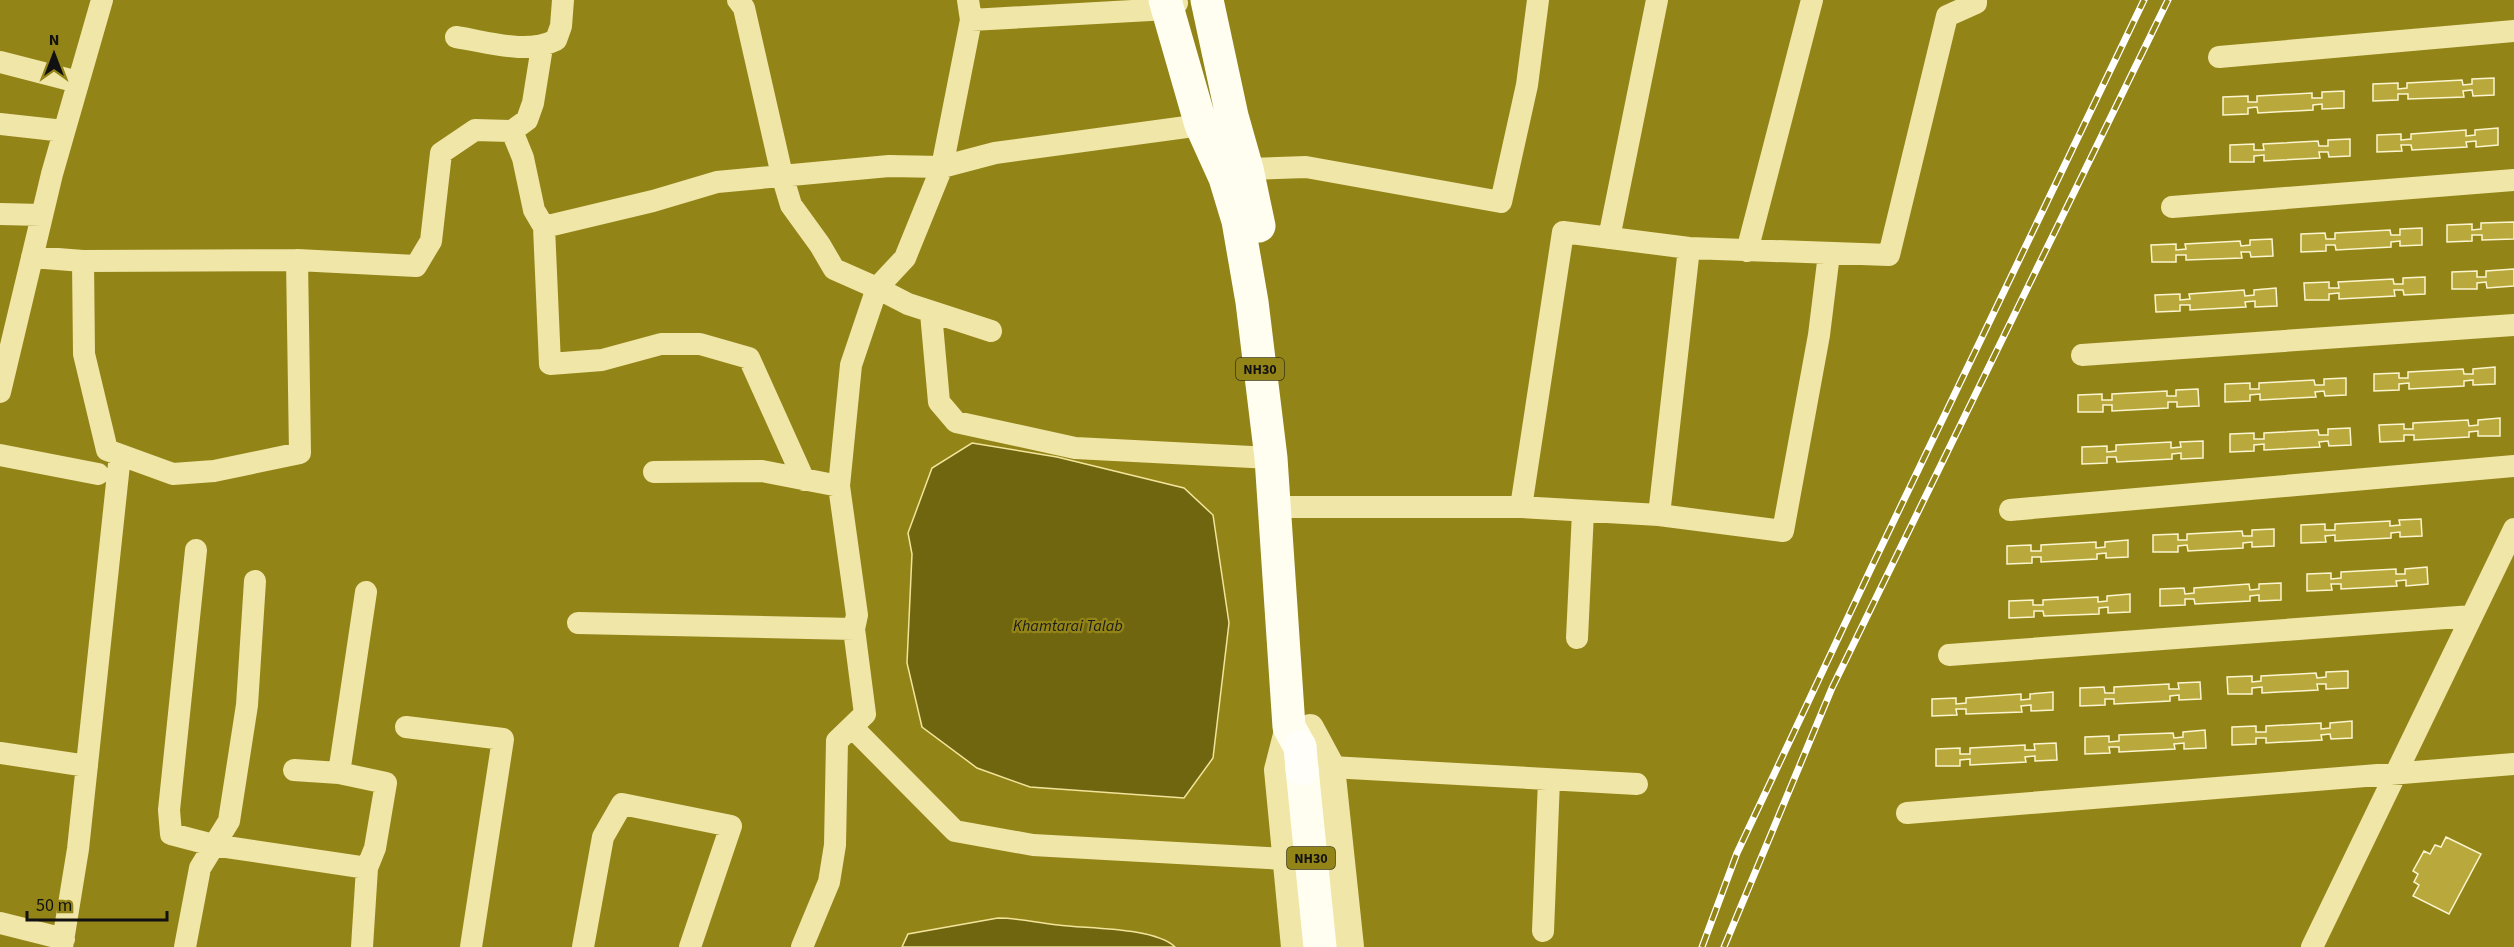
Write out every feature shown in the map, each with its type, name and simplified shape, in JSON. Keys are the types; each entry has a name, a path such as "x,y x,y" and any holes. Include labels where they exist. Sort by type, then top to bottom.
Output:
{"main road":[{"name":"NH30","path":"1207,0 1232,116 1238,221 1252,302 1271,458 1285,507"},
{"name":"NH30","path":"1171,3 1201,125 1236,174 1263,242 1302,751 1320,947"}],"street":[{"path":"0,392 42,215 102,0"},
{"path":"456,37 527,48 542,47 556,40 561,26 563,0"},
{"path":"738,0 744,8 791,206 820,244 834,269 908,304 991,331"},
{"path":"1236,174 1306,167 1502,202 1527,85 1538,0"},
{"path":"1609,238 1657,0"},
{"path":"1747,251 1812,0"},
{"path":"1521,507 1563,232 1689,248 1889,255 1947,16 1976,3 1976,0"},
{"path":"802,947 829,882 834,854 837,741 865,714 854,629 857,615 839,486 851,365 877,288 905,258 942,167 969,10 1171,3"},
{"path":"2219,57 2514,31"},
{"path":"32,257 83,261 297,260 416,266 432,242 441,153 475,130 512,131 526,120 530,112 542,47"},
{"path":"0,62 78,82"},
{"path":"0,124 64,131"},
{"path":"544,227 653,201 717,182 889,166 942,167 995,153 1201,125"},
{"path":"512,131 523,158 534,210 544,227 549,364 602,360 661,344 700,344 749,358 804,480"},
{"path":"2172,207 2514,180"},
{"path":"0,214 42,215"},
{"path":"1659,515 1689,248"},
{"path":"1285,507 1521,507 1659,515 1783,531 1819,335 1829,254"},
{"path":"83,261 84,354 106,450 173,474 214,471 300,453 297,260"},
{"path":"931,313 939,402 956,422 1075,448 1271,458"},
{"path":"2082,355 2514,325"},
{"path":"0,455 98,474"},
{"path":"0,923 63,943 78,849 120,455"},
{"path":"2010,510 2514,466"},
{"path":"654,472 762,471 839,486"},
{"path":"1577,638 1582,512"},
{"path":"2313,947 2514,529"},
{"path":"196,550 169,810 171,834 213,845 367,868"},
{"path":"185,947 200,868 229,821 245,717 255,581"},
{"path":"339,773 366,592"},
{"path":"1949,656 2472,616"},
{"path":"578,623 854,629"},
{"path":"406,727 503,739 471,947"},
{"path":"852,727 955,831 1033,845 1286,859"},
{"path":"1302,751 1549,780 1637,784"},
{"path":"1295,947 1286,859 1302,751"},
{"path":"1302,751 1350,947"},
{"path":"0,753 87,765"},
{"path":"1907,813 2514,764"},
{"path":"294,770 339,773 386,783 375,848 367,868 362,947"},
{"path":"1543,931 1549,780"},
{"path":"583,947 603,837 622,804 731,826 690,947"}],"water":[{"name":"Khamtarai Talab","path":"972,443 1057,457 1184,488 1213,515 1229,623 1213,758 1184,798 1030,787 977,768 922,727 907,663 912,554 908,533 932,468"},
{"path":"998,918 1136,932 1165,940 1175,947 902,947 908,934"}],"building":[{"path":"2494,78 2494,95 2473,96 2472,90 2463,91 2464,97 2408,99 2408,94 2398,94 2398,100 2373,101 2373,84 2398,83 2398,89 2407,88 2407,83 2462,80 2463,85 2472,84 2472,79"},
{"path":"2344,91 2344,108 2322,109 2322,104 2313,105 2313,110 2258,113 2257,107 2248,108 2248,114 2223,115 2223,97 2248,96 2248,102 2257,102 2257,96 2312,93 2312,98 2322,98 2322,92"},
{"path":"2498,128 2498,145 2476,147 2476,141 2466,142 2467,147 2412,150 2411,145 2401,145 2402,151 2377,152 2377,135 2401,134 2401,140 2411,139 2411,134 2466,130 2466,136 2475,135 2475,130"},
{"path":"2350,139 2350,156 2329,157 2328,152 2319,152 2320,158 2264,161 2264,155 2254,156 2254,162 2230,162 2230,145 2254,144 2254,150 2264,150 2263,144 2318,141 2319,146 2328,146 2328,140"},
{"path":"2514,222 2514,239 2482,240 2482,235 2472,235 2472,241 2447,242 2447,225 2472,224 2472,230 2481,229 2481,223"},
{"path":"2422,228 2422,245 2400,246 2400,241 2391,242 2391,247 2336,250 2335,245 2326,245 2326,251 2301,252 2301,234 2325,233 2326,239 2335,239 2335,233 2390,230 2391,235 2400,235 2400,229"},
{"path":"2272,239 2273,256 2251,257 2250,252 2241,252 2242,258 2186,260 2186,255 2176,255 2176,262 2152,262 2151,245 2176,244 2176,250 2186,249 2185,244 2240,241 2241,246 2250,245 2250,240"},
{"path":"2514,269 2514,286 2487,288 2486,282 2477,283 2477,289 2452,289 2452,272 2477,271 2477,277 2486,277 2486,271"},
{"path":"2425,277 2425,294 2404,295 2403,290 2394,290 2395,296 2339,299 2339,293 2329,294 2329,300 2305,300 2304,283 2329,282 2329,288 2339,288 2338,282 2393,279 2394,284 2403,284 2403,278"},
{"path":"2276,288 2277,306 2255,307 2255,301 2245,302 2246,307 2190,310 2190,305 2180,305 2180,311 2156,312 2155,295 2180,294 2180,300 2190,299 2189,294 2244,290 2245,296 2254,295 2254,290"},
{"path":"2495,367 2495,384 2473,385 2473,380 2464,381 2464,386 2409,389 2409,383 2399,384 2399,390 2374,391 2374,374 2399,373 2399,378 2408,378 2408,372 2463,369 2464,374 2473,374 2473,369"},
{"path":"2346,378 2346,395 2325,396 2324,391 2315,392 2316,397 2260,400 2260,394 2250,395 2250,401 2225,402 2225,384 2250,383 2250,389 2259,389 2259,383 2314,380 2315,385 2324,385 2324,379"},
{"path":"2198,389 2199,406 2177,407 2177,402 2168,402 2168,408 2112,411 2112,405 2103,405 2103,412 2078,412 2078,395 2102,394 2102,400 2112,400 2112,394 2167,391 2167,396 2176,396 2176,390"},
{"path":"2500,418 2500,436 2478,436 2478,431 2469,432 2469,437 2414,440 2414,435 2404,435 2404,441 2380,442 2379,425 2404,424 2404,429 2413,429 2413,423 2468,420 2469,426 2478,425 2478,420"},
{"path":"2350,428 2351,445 2329,446 2328,441 2319,442 2320,447 2264,450 2264,444 2254,445 2254,451 2230,452 2230,434 2254,433 2254,439 2264,439 2264,433 2318,430 2319,435 2328,435 2328,429"},
{"path":"2203,441 2203,458 2181,459 2181,453 2172,454 2172,459 2117,462 2116,457 2107,457 2107,463 2082,464 2082,447 2107,446 2107,452 2116,451 2116,445 2171,442 2171,448 2181,447 2180,442"},
{"path":"2421,519 2422,536 2400,537 2400,532 2391,533 2391,538 2335,541 2335,535 2325,536 2326,542 2301,543 2301,525 2325,524 2325,530 2335,530 2335,524 2390,521 2390,526 2400,525 2399,520"},
{"path":"2274,529 2274,546 2252,547 2252,542 2243,543 2243,548 2188,551 2187,545 2178,546 2178,552 2153,552 2153,535 2178,534 2178,540 2187,540 2187,534 2242,531 2243,536 2252,536 2252,530"},
{"path":"2128,540 2128,557 2106,558 2106,553 2097,554 2097,559 2041,562 2041,557 2032,557 2032,563 2007,564 2007,546 2031,545 2031,551 2041,551 2041,545 2096,542 2096,548 2105,547 2105,542"},
{"path":"2427,567 2428,584 2406,586 2406,580 2396,581 2397,586 2341,589 2341,584 2331,584 2332,590 2307,591 2307,574 2331,573 2331,579 2341,578 2341,572 2396,569 2396,574 2405,574 2405,569"},
{"path":"2281,583 2281,600 2259,601 2259,595 2250,596 2250,601 2195,604 2194,599 2185,599 2185,605 2160,606 2160,589 2184,588 2185,594 2194,593 2194,588 2249,584 2250,590 2259,589 2259,584"},
{"path":"2130,594 2130,612 2108,613 2108,607 2099,608 2099,614 2044,616 2043,611 2034,611 2034,617 2009,618 2009,601 2033,600 2033,605 2043,605 2043,600 2098,597 2098,602 2107,601 2107,596"},
{"path":"2348,671 2348,688 2326,689 2326,684 2317,684 2318,690 2262,693 2262,687 2252,688 2252,694 2228,694 2227,677 2252,676 2252,682 2261,681 2261,676 2316,673 2317,678 2326,677 2326,672"},
{"path":"2200,682 2201,699 2179,700 2179,695 2170,696 2170,701 2114,704 2114,699 2105,699 2105,705 2080,706 2080,688 2104,687 2105,693 2114,693 2114,687 2169,684 2169,689 2179,689 2178,683"},
{"path":"2053,692 2053,710 2031,711 2031,705 2021,706 2022,712 1966,714 1966,709 1956,709 1957,715 1932,716 1932,699 1956,698 1956,704 1966,703 1966,698 2021,694 2021,700 2030,699 2030,694"},
{"path":"2352,721 2352,738 2331,739 2330,734 2321,735 2322,740 2266,743 2266,738 2256,738 2256,744 2232,745 2232,727 2256,726 2256,732 2266,732 2266,726 2321,723 2321,729 2330,728 2330,723"},
{"path":"2205,730 2206,748 2184,749 2184,743 2174,744 2175,749 2119,752 2119,747 2109,747 2110,753 2085,754 2085,737 2109,736 2109,742 2119,741 2119,735 2173,733 2174,738 2183,737 2183,732"},
{"path":"2056,743 2057,760 2035,761 2035,756 2025,757 2026,762 1970,765 1970,759 1960,760 1960,766 1936,766 1936,749 1960,748 1960,754 1970,754 1970,748 2025,745 2025,750 2035,750 2034,744"},
{"path":"2446,837 2481,854 2449,914 2413,896 2419,885 2414,882 2418,874 2413,871 2424,851 2430,854 2435,845 2441,847"}],"railway":[{"path":"1702,947 1737,853 2144,0"},
{"path":"1724,947 1832,688 2168,0"}]}
